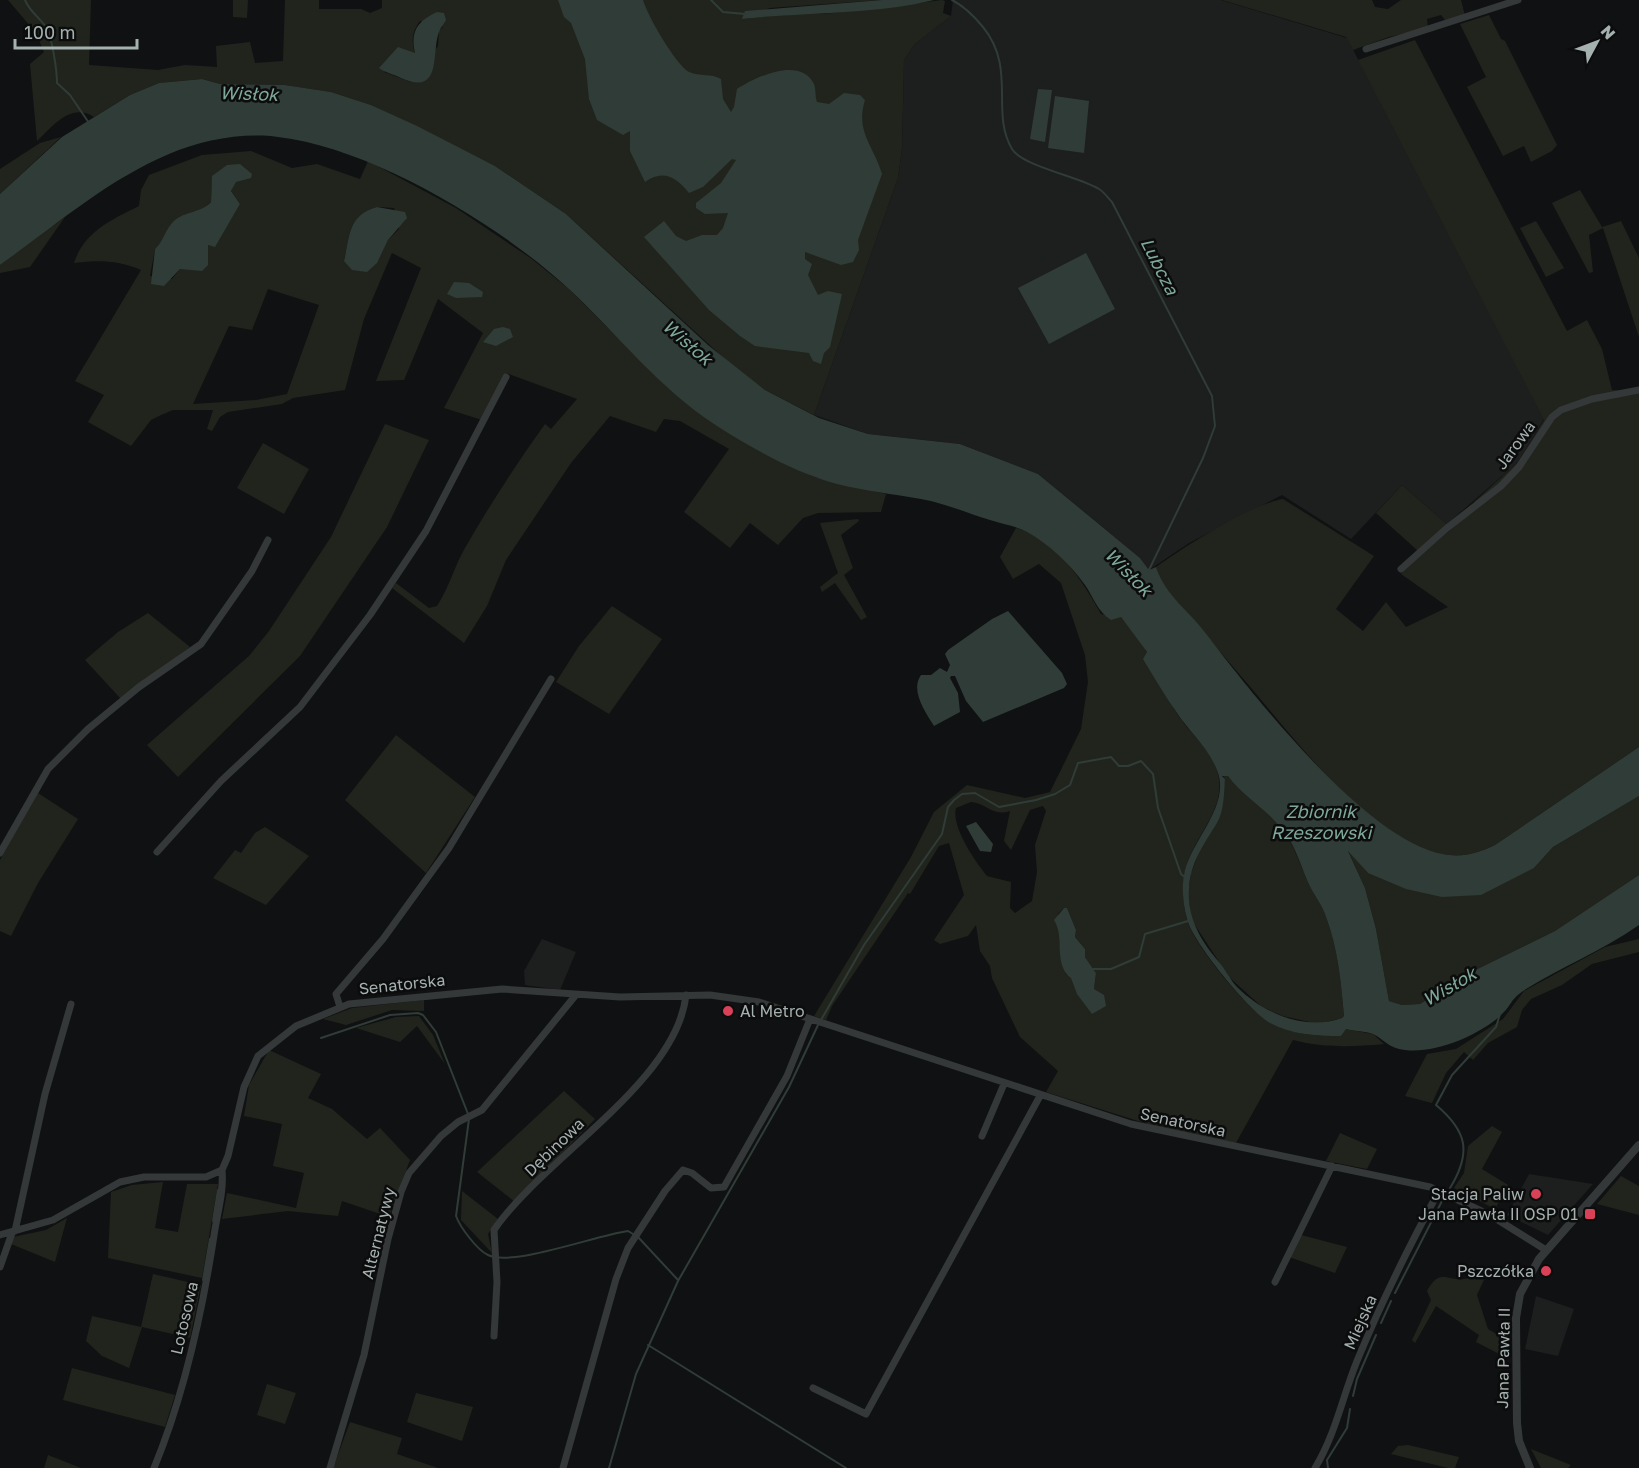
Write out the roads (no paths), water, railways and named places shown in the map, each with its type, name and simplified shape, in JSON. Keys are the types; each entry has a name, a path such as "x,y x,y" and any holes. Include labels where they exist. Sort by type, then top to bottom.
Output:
{"street":[{"path":"1366,49 1497,9 1518,0"},
{"path":"157,852 221,781 300,707 352,641 426,531 506,377"},
{"name":"Jarowa","path":"1401,569 1447,528 1501,486 1519,467 1552,417 1562,410 1592,399 1639,390"},
{"path":"0,853 48,769 88,729 122,701 166,667 201,644 252,571 268,540"},
{"path":"340,1007 336,994 383,939 449,848 551,679"},
{"name":"Senatorska","path":"222,1170 228,1156 244,1087 258,1056 296,1026 340,1007 375,999 502,989 620,998 686,995 759,1002 1040,1096 1154,1131 1332,1166 1439,1191 1490,1215 1526,1235 1546,1250"},
{"name":"Dębinowa","path":"494,1335 496,1262 494,1230 499,1222 657,1061 680,1018 686,995"},
{"name":"Alternatywy","path":"330,1468 364,1355 401,1192 417,1161 441,1136 488,1104 575,996"},
{"path":"0,1267 13,1232 45,1094 71,1004"},
{"path":"563,1468 616,1280 633,1239 682,1170 692,1173 715,1190 724,1187 787,1076 810,1019"},
{"path":"982,1136 1004,1084"},
{"path":"813,1388 866,1414 1040,1096"},
{"name":"Jana Pawła II","path":"1530,1468 1519,1441 1517,1423 1517,1305 1525,1282 1546,1250 1639,1145"},
{"path":"1275,1282 1332,1166"},
{"path":"0,1235 53,1220 120,1182 144,1177 206,1177 222,1170"},
{"name":"Lotosowa","path":"154,1468 184,1376 204,1294 222,1189 222,1170"},
{"name":"Miejska","path":"1317,1467 1337,1423 1356,1363 1406,1254 1439,1191"}],"water":[{"path":"558,0 643,0 650,17 683,68 689,72 721,79 723,99 731,112 737,89 765,75 788,70 807,75 814,84 817,102 829,104 844,93 860,95 865,100 862,121 864,130 882,174 858,240 859,250 853,262 841,265 805,252 805,259 812,264 808,275 818,295 828,291 842,294 830,347 824,353 821,364 813,361 809,353 755,346 740,336 709,310 644,237 664,221 676,236 686,241 702,235 717,235 723,228 728,213 705,214 696,208 696,203 721,183 736,160 732,159 703,187 689,193 669,177 658,176 645,182 630,151 630,131 623,135 597,120 589,99 585,59 571,23 564,17"},
{"path":"882,0 934,0 863,11 742,19 745,11"},
{"path":"437,12 444,13 446,20 439,32 433,70 424,82 401,78 379,68 398,47 415,53 414,33 424,19"},
{"path":"202,79 220,84 285,85 331,92 371,105 495,166 566,214 708,345 765,390 819,418 868,434 960,444 1038,474 1140,558 1149,570 1156,567 1160,578 1172,595 1314,762 1347,795 1381,823 1413,843 1450,855 1470,854 1489,848 1639,747 1639,796 1553,847 1534,868 1481,895 1442,897 1406,889 1368,873 1348,851 1365,888 1376,929 1389,1001 1402,1005 1420,1004 1463,976 1555,931 1639,875 1639,925 1523,991 1502,1014 1482,1029 1443,1046 1405,1050 1395,1048 1367,1032 1346,1029 1341,1036 1314,1035 1287,1030 1270,1023 1249,1005 1223,976 1191,930 1187,919 1183,889 1185,870 1219,798 1220,785 1214,764 1164,693 1143,659 1147,652 1121,617 1111,620 1106,616 1085,585 1059,555 1027,532 938,503 837,484 805,473 758,450 694,410 657,378 570,290 509,241 472,216 394,173 315,144 278,137 237,136 181,149 146,165 103,190 0,265 0,194 62,137 130,95 159,83","holes":["1222,776 1228,776 1240,790 1274,820 1296,852 1330,929 1338,966 1344,1016 1342,1018 1328,1022 1300,1021 1286,1018 1260,1005 1235,985 1196,929 1190,910 1190,880 1198,854 1219,818 1225,779"]},
{"path":"1038,89 1052,90 1045,142 1030,139"},
{"path":"1055,96 1089,101 1084,153 1048,148"},
{"path":"240,164 252,174 251,178 236,182 231,191 240,204 215,247 208,245 208,265 202,271 180,269 164,286 151,284 155,249 171,224 183,215 207,206 211,202 212,176 227,165"},
{"path":"377,207 405,212 407,218 388,240 377,263 367,272 352,270 344,261 352,227 360,215"},
{"path":"1086,253 1115,309 1049,344 1018,288"},
{"path":"454,282 469,283 483,292 482,297 456,298 447,294"},
{"path":"503,327 510,329 513,337 496,346 483,342 494,329"},
{"path":"1008,611 1062,673 1067,684 1064,688 983,722 966,701 955,676 951,676 958,693 960,712 934,726 918,694 917,687 921,675 931,675 940,668 947,672 950,665 945,654 948,650 992,619"},
{"path":"976,822 993,844 991,852 980,851 966,826"},
{"path":"1064,908 1067,908 1076,930 1075,937 1085,949 1085,957 1096,973 1094,989 1104,995 1106,1006 1092,1014 1077,994 1071,978 1062,966 1059,934 1054,920"}],"waterway":[{"path":"25,0 48,31 54,54 57,83 70,95 89,123"},
{"name":"Lubcza","path":"711,0 723,12 745,14"},
{"name":"Lubcza","path":"952,0 976,19 993,43 999,59 1001,74 1003,120 1012,149 1027,161 1099,189 1112,202 1212,396 1215,426 1203,458 1148,572"},
{"path":"821,1020 864,945 942,834 948,807 962,794 975,793 999,807 1055,794 1070,785 1078,763 1111,757 1119,766 1128,766 1141,761 1153,774 1158,808 1181,874 1186,878"},
{"path":"1093,969 1111,969 1139,957 1145,934 1188,921"},
{"path":"321,1038 390,1015 418,1013 423,1015 436,1032 468,1114"},
{"path":"1450,1188 1461,1164 1463,1143 1454,1124 1436,1105 1452,1075 1496,1027 1500,1014"},
{"path":"609,1468 636,1374 678,1281 789,1087 818,1025"},
{"path":"469,1119 456,1216 469,1238 484,1252 500,1258 516,1257 628,1231 638,1237 678,1280"},
{"path":"213,1221 218,1190"},
{"path":"1395,1293 1443,1199"},
{"path":"203,1280 210,1239"},
{"path":"1381,1323 1391,1301"},
{"path":"1353,1396 1357,1379 1376,1335"},
{"path":"648,1345 846,1468"},
{"path":"1328,1468 1327,1460 1347,1428 1350,1409"}],"place":[{"name":"Al Metro","path":"728,1011"},
{"name":"Stacja Paliw","path":"1536,1194"},
{"name":"Jana Pawła II OSP 01","path":"1590,1214"},
{"name":"Pszczółka","path":"1546,1271"}],"water label":[{"name":"Wisłok","path":"249,93"},
{"name":"Wisłok","path":"688,342"},
{"name":"Wisłok","path":"1129,572"},
{"name":"Zbiornik Rzeszowski","path":"1321,821"},
{"name":"Wisłok","path":"1449,986"}]}
